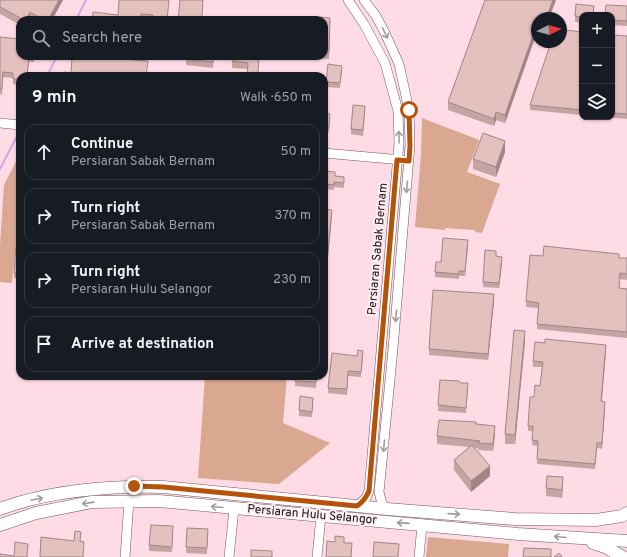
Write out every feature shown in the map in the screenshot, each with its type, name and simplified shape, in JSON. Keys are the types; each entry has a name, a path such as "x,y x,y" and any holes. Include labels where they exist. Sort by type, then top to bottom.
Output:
{"main road":[{"name":"Persiaran Hulu Selangor","path":"0,509 36,499 63,494 134,486 163,487 387,509 515,519 596,520 622,516 627,513"},
{"name":"Persiaran Hulu Selangor","path":"0,525 36,513 92,502 159,501 627,542"},
{"path":"580,539 605,547 623,557"}],"street":[{"name":"Persiaran Sabak Bernam","path":"348,0 364,24 385,63 398,111 399,143 369,491 363,502 357,506"},
{"name":"Persiaran Sabak Bernam","path":"364,0 376,16 399,64 409,110 409,161 379,492 380,499 387,509"},
{"path":"364,24 376,16"},
{"path":"0,123 16,125"},
{"path":"328,153 409,161"},
{"path":"125,557 129,501"},
{"path":"229,557 234,508"},
{"path":"317,557 321,516"},
{"path":"419,557 422,525"}],"shaded area":[{"path":"422,118 479,140 467,172 500,184 482,233 475,232 475,230 445,228 445,230 415,227 421,155"},
{"path":"16,162 16,252 12,283 0,282 0,246 4,185"},
{"path":"205,380 287,380 283,423 330,443 279,484 198,478"},
{"path":"428,537 509,544 508,557 426,557"}],"building":[{"path":"0,0 59,0 50,16 37,16 30,12 28,16 17,16 0,7"},
{"path":"119,0 169,0 167,16 141,14 141,16 92,16 93,12 118,15"},
{"path":"180,0 203,0 202,16 178,16"},
{"path":"485,0 553,0 548,12 531,12 531,41 505,115 496,112 494,119 448,102"},
{"path":"576,4 594,6 593,12 579,12 579,17 575,16"},
{"path":"606,5 627,6 627,21 615,20 615,12 605,12"},
{"path":"328,18 330,18 328,52"},
{"path":"567,30 579,32 579,110 530,105 549,48 567,48"},
{"path":"615,35 627,36 627,114 615,113"},
{"path":"0,37 16,39 16,60 29,60 27,72 16,72 16,79 13,79 13,73 3,72 2,89 0,89"},
{"path":"72,60 148,61 147,72 71,72"},
{"path":"195,60 213,60 213,62"},
{"path":"259,60 258,72 247,72 248,63 232,61"},
{"path":"328,64 342,66 340,83 328,82"},
{"path":"353,105 365,106 363,130 351,129"},
{"path":"328,114 330,114 328,127"},
{"path":"483,133 505,141 496,167 473,159"},
{"path":"328,171 335,172 335,176 344,177 344,183 334,182 334,185 328,184"},
{"path":"328,210 332,210 328,250"},
{"path":"443,238 468,240 465,271 459,271 459,274 435,272 436,262 441,262"},
{"path":"544,246 619,254 619,258 627,258 627,274 620,273 619,288 627,289 627,332 537,324 539,303 526,301 530,255 543,256"},
{"path":"16,248 16,273 14,273"},
{"path":"485,250 496,251 496,256 502,257 499,283 483,282"},
{"path":"433,290 494,294 488,354 429,349"},
{"path":"514,330 525,331 515,435 505,434"},
{"path":"545,339 606,345 601,401 605,402 602,443 597,443 595,464 537,459 538,441 532,440 533,426 528,426 530,397 534,397 535,385 540,386 543,362 533,361 535,342 545,343"},
{"path":"358,350 363,351 361,372 348,371 347,389 328,388 332,353 357,356"},
{"path":"295,380 316,380 316,382"},
{"path":"440,380 468,383 466,408 438,405"},
{"path":"300,396 313,398 312,412 299,410"},
{"path":"439,420 476,422 476,424 495,426 493,444 437,436"},
{"path":"472,445 490,466 471,481 454,460"},
{"path":"547,476 563,477 562,490 546,488"},
{"path":"151,525 173,526 172,547 149,545"},
{"path":"187,528 208,529 207,548 186,547"},
{"path":"75,531 81,532 80,541 84,542 83,557 40,557 41,537 74,541"},
{"path":"335,536 344,537 344,543 352,543 351,557 326,557 327,541 335,542"},
{"path":"15,542 28,544 27,557 0,557 0,554 14,556"},
{"path":"374,542 399,544 398,557 373,557"},
{"path":"524,548 551,549 551,557 523,557"},
{"path":"251,550 272,551 272,557 251,557"},
{"path":"559,553 562,557 554,557"}],"waterway":[{"path":"78,16 86,0"},
{"path":"49,72 55,60"},
{"path":"0,169 16,138"}],"route":[{"path":"134,486 163,487 357,506 366,498 369,491 397,160 409,161 409,110"}]}
